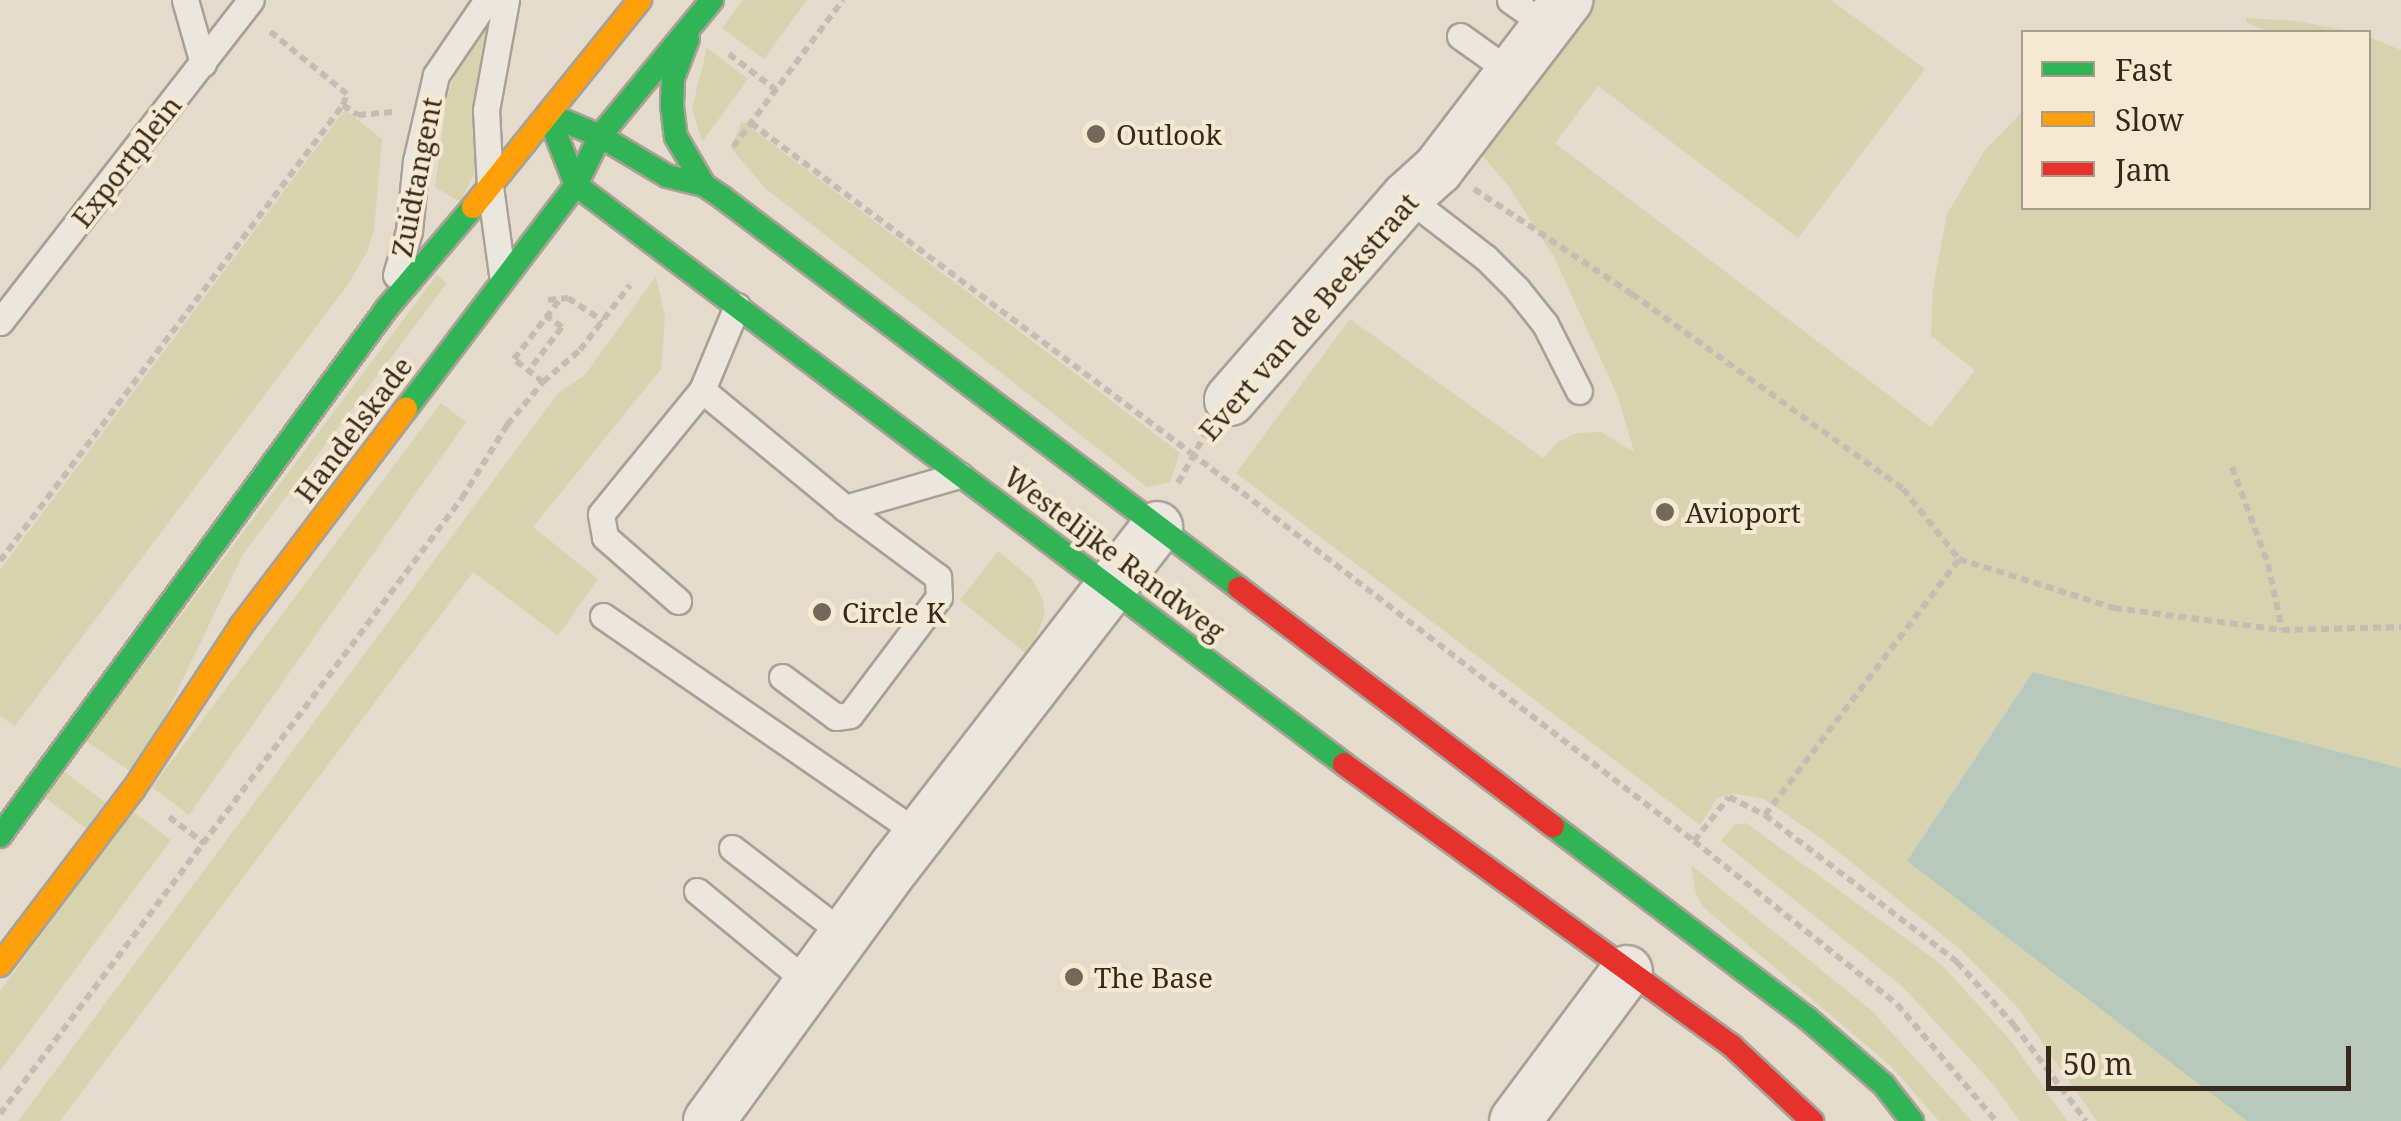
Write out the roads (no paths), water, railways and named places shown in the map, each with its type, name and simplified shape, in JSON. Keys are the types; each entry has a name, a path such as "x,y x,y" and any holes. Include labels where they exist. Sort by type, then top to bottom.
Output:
{"street":[{"name":"Handelskade","path":"0,836 387,308 640,0"},
{"name":"Handelskade","path":"4,951 49,900 132,790 241,626 576,186 600,136 712,0"},
{"name":"Evert van de Beekstraat","path":"1230,400 1422,184 1512,72 1541,9"},
{"name":"Westelijke Randweg","path":"693,25 672,78 672,106 676,137 704,185 1807,1018 1884,1085 1912,1121"},
{"name":"Westelijke Randweg","path":"548,114 600,136 668,176 704,185"},
{"path":"548,114 576,186"},
{"name":"Westelijke Randweg","path":"576,186 1400,806 1732,1046 1812,1121"},
{"path":"709,1121 919,834 1158,527"},
{"path":"24,880 49,900"},
{"path":"1514,1121 1627,971"}],"lane":[{"path":"185,0 204,63"},
{"name":"Exportplein","path":"0,322 251,0"},
{"name":"Zuidtangent","path":"387,308 409,231 416,160 436,75 487,0"},
{"name":"Zuidtangent","path":"503,279 490,186 486,110 506,0"},
{"path":"1460,36 1512,72"},
{"path":"1422,184 1545,324 1579,391"},
{"path":"678,601 606,537 602,514 702,390 737,306"},
{"path":"702,390 846,508 938,577 939,597 850,715 836,717 782,677"},
{"path":"846,508 961,474"},
{"path":"603,616 919,834"},
{"path":"732,848 846,935"},
{"path":"697,891 810,984"}],"place":[{"name":"Outlook","path":"1096,134"},
{"name":"Avioport","path":"1665,512"},
{"name":"Circle K","path":"822,612"},
{"name":"The Base","path":"1074,977"}]}
